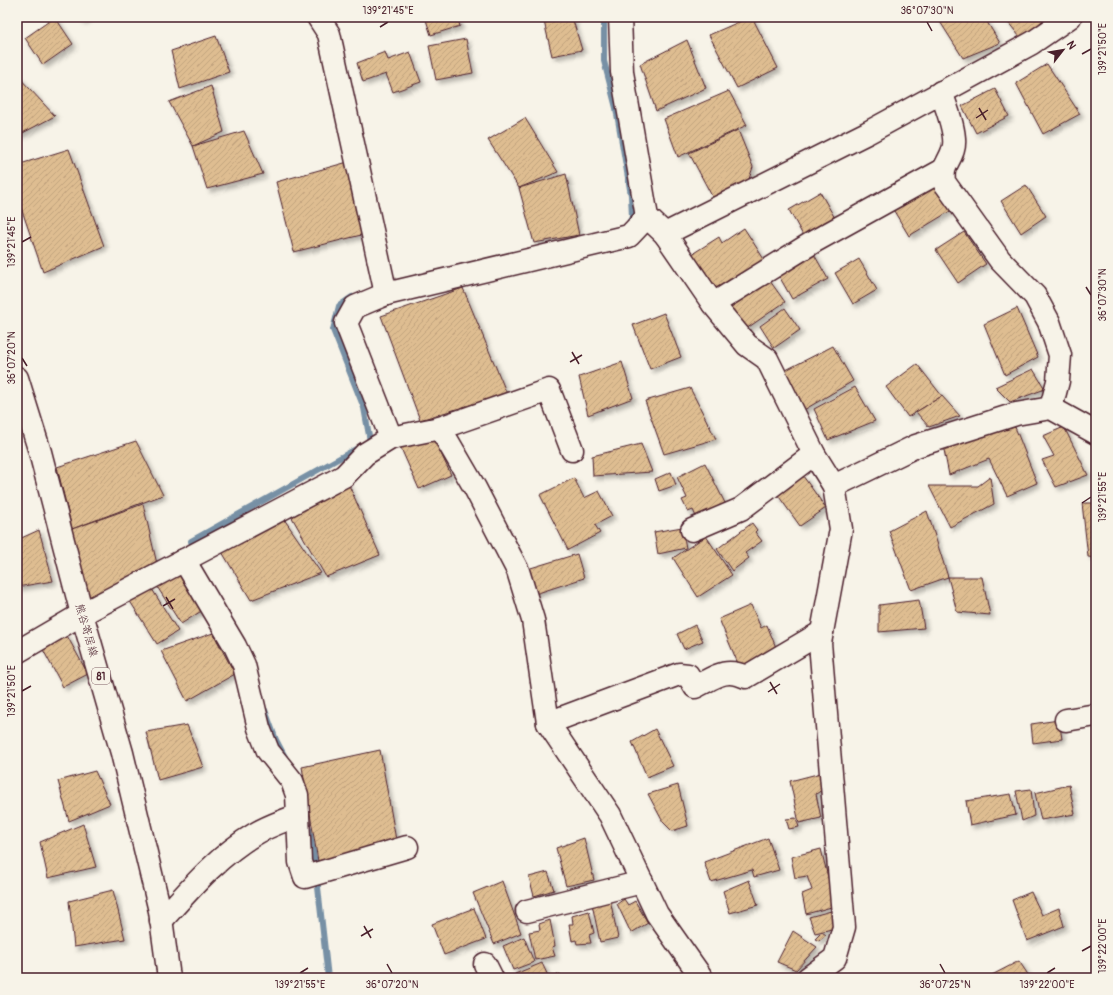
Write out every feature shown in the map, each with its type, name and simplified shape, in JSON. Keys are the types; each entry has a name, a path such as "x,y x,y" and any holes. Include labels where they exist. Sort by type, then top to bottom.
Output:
{"street":[{"path":"318,17 330,34 386,294"},
{"path":"620,17 622,72 647,218 665,234 713,304 747,345 767,359 814,454 834,486 841,529 820,643 844,927 835,958 808,978"},
{"path":"665,234 866,132 941,92 1032,43 1070,17"},
{"path":"941,92 952,122 954,149 943,170 944,182 1000,260 1035,296 1049,322 1060,355 1058,381 1051,408"},
{"path":"713,304 815,241 943,170"},
{"path":"391,438 346,323 355,307 386,294 630,236 647,218"},
{"name":"熊谷寄居線","path":"17,378 40,452 82,614 122,752 161,921 169,978"},
{"path":"17,652 82,614 344,476 364,454 391,438 440,428 549,390 572,450"},
{"path":"834,486 916,446 1016,414 1051,408 1096,433"},
{"path":"440,428 476,488 518,571 533,620 548,723 610,815 658,914 702,978"},
{"path":"692,530 741,509 814,454"},
{"path":"185,560 235,646 244,665 259,728 268,751 292,780 297,795 300,862 305,877 407,847"},
{"path":"548,723 679,674 688,675 695,687 725,672 738,673 746,677 822,632"},
{"path":"1066,720 1096,715"},
{"path":"161,921 199,880 232,849 257,833 298,815"},
{"path":"526,911 642,882"}],"building":[{"path":"55,17 73,44 43,65 25,38"},
{"path":"80,17 88,17 82,21"},
{"path":"425,17 457,17 460,26 431,35"},
{"path":"543,17 572,17 582,50 552,56"},
{"path":"752,17 778,68 737,88 709,35"},
{"path":"937,17 984,17 1000,43 963,58"},
{"path":"1004,17 1041,17 1043,20 1023,41"},
{"path":"216,36 229,72 180,89 171,51"},
{"path":"466,39 473,73 436,80 429,46"},
{"path":"687,40 706,88 656,111 640,64"},
{"path":"385,52 388,60 410,52 421,82 393,92 386,74 363,82 357,63"},
{"path":"1047,64 1080,114 1043,134 1016,83"},
{"path":"17,75 55,116 17,136"},
{"path":"211,86 224,132 193,146 169,102"},
{"path":"995,89 1009,116 976,133 962,106"},
{"path":"729,91 747,125 678,157 664,119"},
{"path":"525,118 558,172 519,188 488,140"},
{"path":"738,130 753,167 748,182 714,200 689,153"},
{"path":"244,131 263,174 207,189 193,146"},
{"path":"69,149 104,246 43,272 17,196 17,165"},
{"path":"348,162 365,234 294,252 276,182"},
{"path":"566,174 579,235 534,243 519,188"},
{"path":"934,181 952,210 909,236 891,206"},
{"path":"1026,185 1046,216 1021,233 1001,201"},
{"path":"820,192 836,220 805,239 789,210"},
{"path":"744,228 767,264 716,297 689,256 719,237 722,243"},
{"path":"964,232 986,264 958,283 936,250"},
{"path":"811,249 828,279 792,299 775,269"},
{"path":"859,259 877,290 853,304 835,273"},
{"path":"765,274 785,302 743,331 723,302"},
{"path":"463,288 507,394 420,420 381,316"},
{"path":"785,308 800,330 774,348 760,326"},
{"path":"1017,308 1038,357 1005,375 984,324"},
{"path":"664,313 681,357 650,369 633,325"},
{"path":"833,346 853,381 797,414 786,370"},
{"path":"622,362 633,398 588,415 579,377"},
{"path":"917,364 942,396 908,417 886,387"},
{"path":"1033,369 1045,389 1010,402 995,387"},
{"path":"855,387 875,421 828,440 814,409"},
{"path":"690,388 716,439 664,454 645,401"},
{"path":"942,396 960,416 929,427 916,412"},
{"path":"1015,427 1037,483 1007,496 989,459 949,475 943,445"},
{"path":"1064,427 1088,475 1056,487 1042,460 1054,456 1043,436"},
{"path":"431,432 451,475 419,489 400,446"},
{"path":"136,441 163,495 72,529 57,467"},
{"path":"641,444 652,472 593,476 592,456"},
{"path":"705,463 727,507 698,521 693,510 688,512 682,500 687,498 677,477"},
{"path":"671,472 676,485 659,491 655,479"},
{"path":"803,476 826,508 800,526 777,494"},
{"path":"990,477 994,504 950,527 929,486 978,486"},
{"path":"574,478 584,498 599,491 612,516 595,525 600,533 568,550 540,495"},
{"path":"348,483 380,555 326,577 290,514"},
{"path":"1082,503 1096,503 1096,558 1088,557"},
{"path":"143,504 157,564 84,601 72,529"},
{"path":"927,511 948,577 911,590 889,531"},
{"path":"284,519 321,573 251,600 222,552"},
{"path":"752,523 757,530 755,532 762,541 745,553 749,558 732,571 717,549"},
{"path":"682,527 686,548 658,554 654,532"},
{"path":"39,530 53,581 17,587 17,540"},
{"path":"706,536 732,575 698,597 673,558"},
{"path":"577,554 584,578 532,595 524,570"},
{"path":"181,569 206,608 181,624 156,585"},
{"path":"948,577 982,577 990,615 957,612"},
{"path":"147,581 178,631 157,644 126,595"},
{"path":"919,600 924,628 879,632 879,605"},
{"path":"751,605 761,628 767,625 777,650 742,673 719,619"},
{"path":"695,625 703,641 684,649 677,634"},
{"path":"65,632 88,674 63,687 41,646"},
{"path":"213,633 235,674 187,701 161,651"},
{"path":"1059,720 1062,739 1033,743 1031,724"},
{"path":"187,725 203,767 158,780 146,732"},
{"path":"655,729 673,766 647,777 632,742"},
{"path":"380,750 396,840 318,861 302,767"},
{"path":"95,771 110,804 69,821 58,781"},
{"path":"821,773 822,790 816,794 821,818 799,823 790,781"},
{"path":"678,785 688,826 672,831 663,822 648,794"},
{"path":"1069,785 1075,814 1041,820 1035,793"},
{"path":"1031,789 1034,816 1022,821 1016,791"},
{"path":"1011,794 1016,815 970,825 966,801"},
{"path":"796,818 799,827 789,829 786,819"},
{"path":"83,824 96,867 48,878 40,842"},
{"path":"584,838 594,880 566,886 556,848"},
{"path":"768,838 779,870 754,877 752,870 711,882 704,862"},
{"path":"821,849 835,906 806,914 802,894 812,890 807,876 795,878 791,857"},
{"path":"548,872 554,890 534,896 529,877"},
{"path":"749,880 758,905 730,913 723,891"},
{"path":"502,881 521,933 494,944 473,893"},
{"path":"113,890 125,939 74,947 69,901"},
{"path":"1031,892 1042,915 1059,908 1064,926 1027,941 1012,900"},
{"path":"610,899 618,938 600,942 592,904"},
{"path":"624,899 628,905 635,901 648,923 631,933 617,904"},
{"path":"474,908 486,939 444,955 432,924"},
{"path":"589,911 594,933 589,935 591,943 577,944 576,940 572,941 569,924 573,924 572,916"},
{"path":"831,911 836,928 815,933 809,917"},
{"path":"550,920 555,946 552,947 555,956 535,960 529,932 540,930 539,924"},
{"path":"793,931 817,947 796,970 777,962"},
{"path":"822,932 826,935 819,941 815,939"},
{"path":"524,937 534,962 513,970 503,946"},
{"path":"1019,961 1029,976 1025,978 994,978 992,975"},
{"path":"542,963 549,978 517,978 515,974"},
{"path":"560,974 562,978 550,978"}],"waterway":[{"path":"604,17 604,61 616,108 631,195 632,217 629,223"},
{"path":"193,551 191,541 370,441 364,408 333,330 339,306 352,297"},
{"path":"265,710 276,740 285,757"},
{"path":"309,829 316,869"},
{"path":"317,878 328,978"}]}
